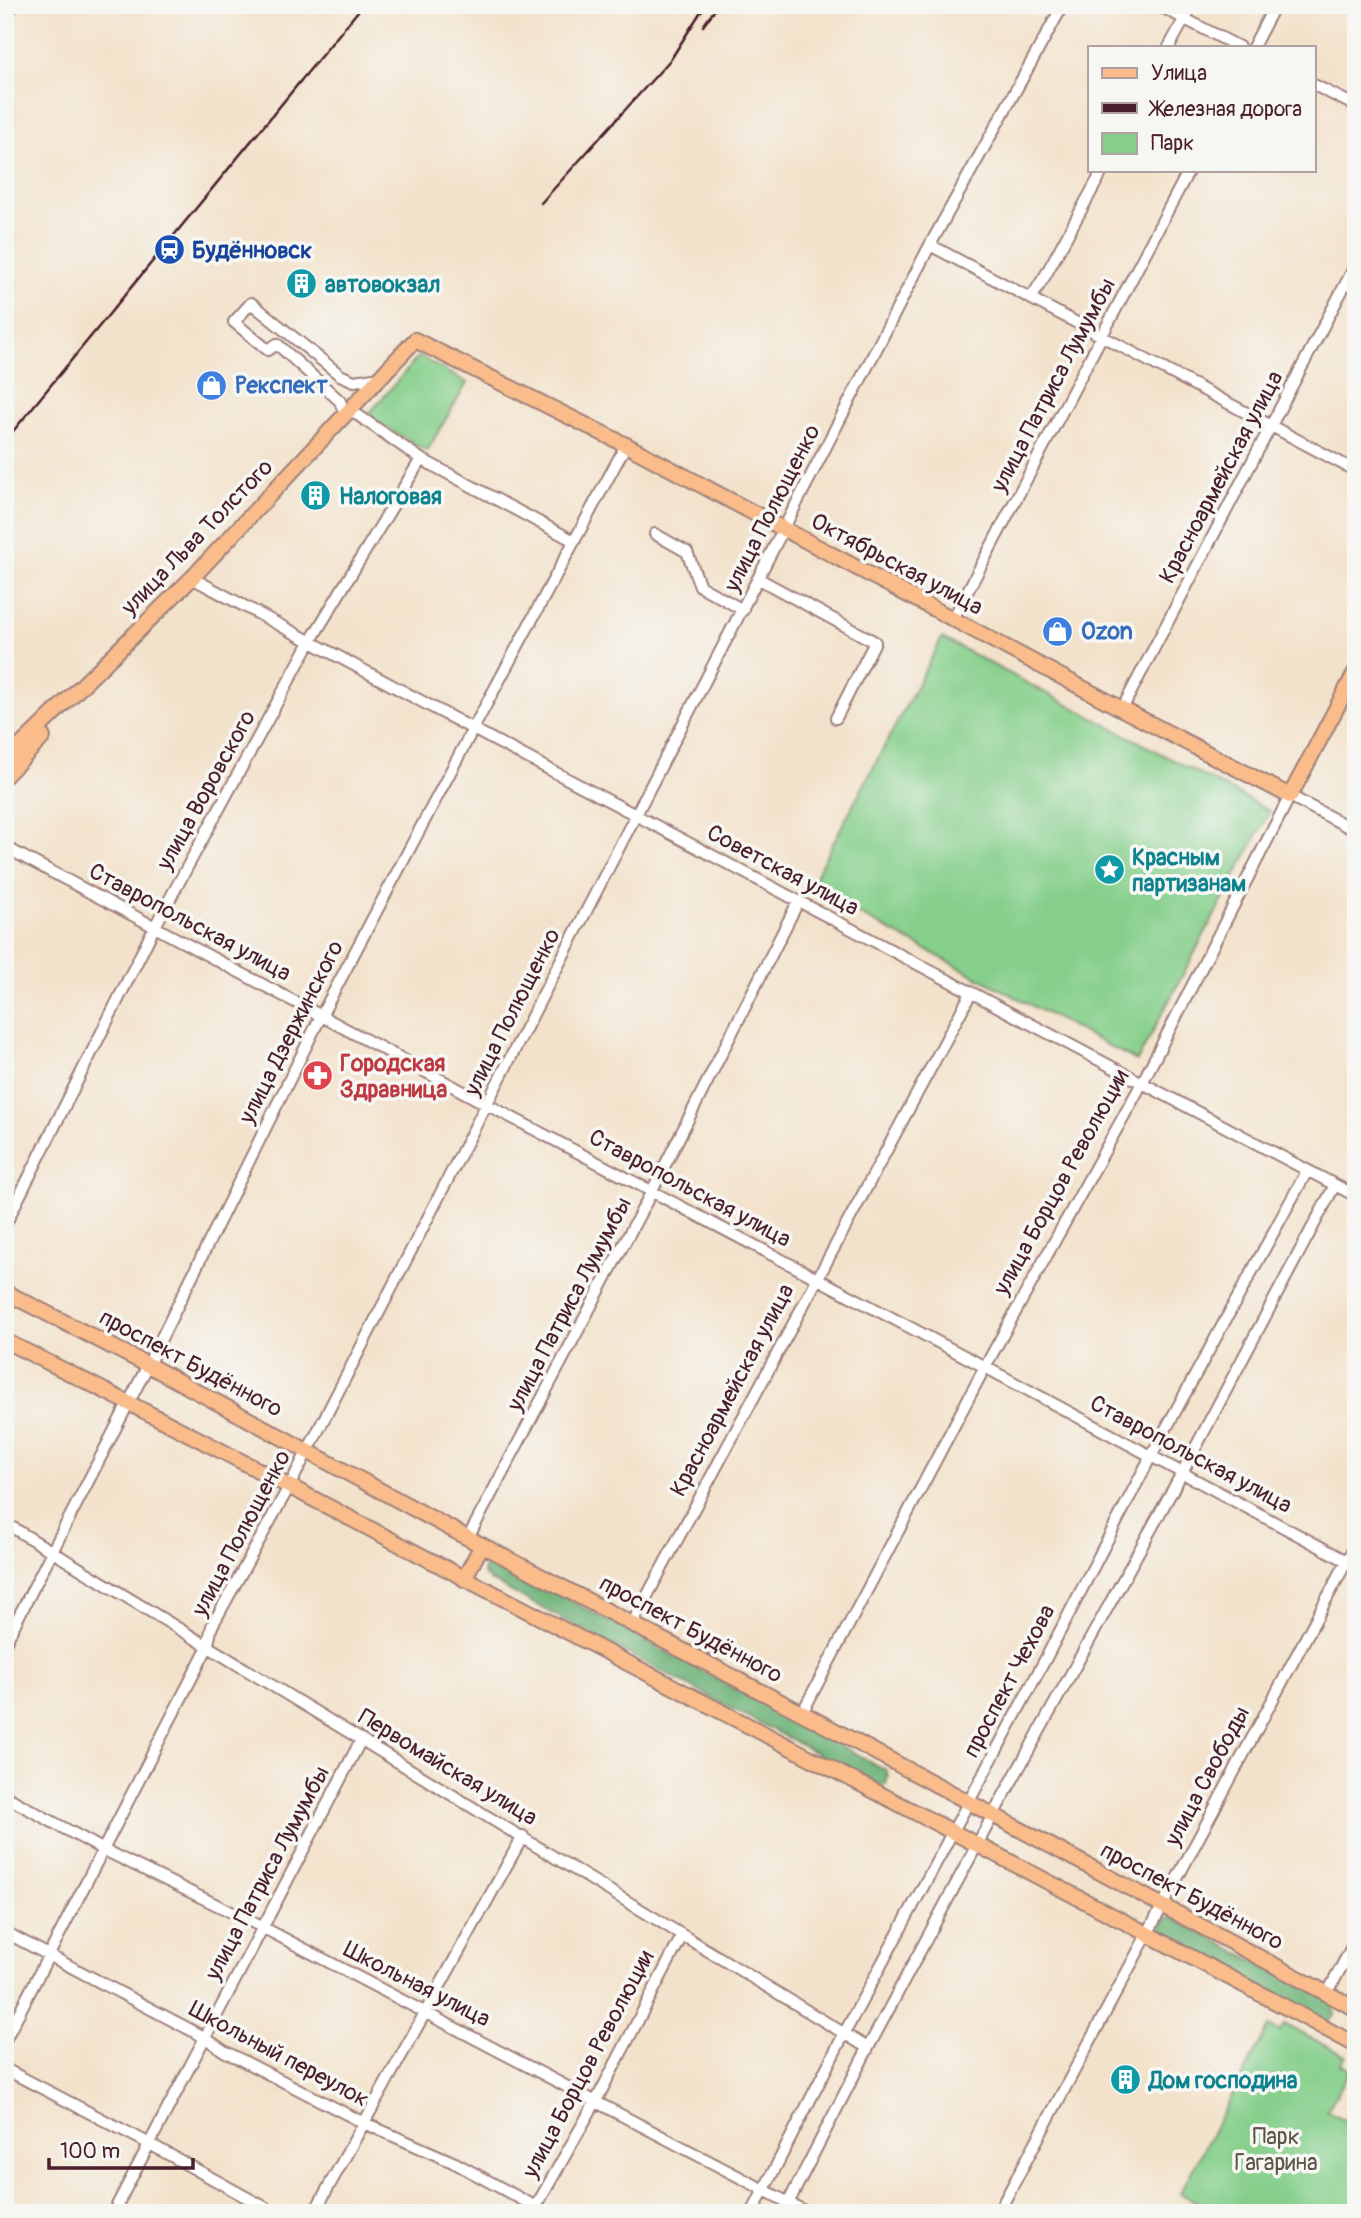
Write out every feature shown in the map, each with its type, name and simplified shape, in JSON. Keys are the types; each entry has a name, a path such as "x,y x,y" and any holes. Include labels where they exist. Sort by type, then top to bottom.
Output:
{"main road":[{"name":"Октябрьская улица","path":"415,340 626,445 1290,796"},
{"name":"улица Льва Толстого","path":"5,776 194,579 415,340"},
{"name":"улица Льва Толстого","path":"5,761 194,579"},
{"name":"улица Борцов Революции","path":"1290,796 1356,671"},
{"name":"проспект Будённого","path":"5,1292 148,1365 1356,2008"},
{"path":"5,1340 129,1402 1147,1933 1356,2045"},
{"path":"464,1579 475,1541"}],"street":[{"name":"улица Полющенко","path":"5,2040 207,1647 212,1626 290,1486 930,245 1063,5"},
{"path":"1158,5 1237,46"},
{"path":"1170,46 1192,5"},
{"path":"1254,46 1275,5"},
{"path":"1316,86 1356,106"},
{"path":"1031,298 1102,172"},
{"name":"улица Патриса Лумумбы","path":"953,619 1188,172"},
{"path":"930,245 1356,471"},
{"name":"Красноармейская улица","path":"1122,709 1356,264"},
{"path":"380,377 354,381 340,375 251,303 234,322 268,350 277,344 341,401 347,412 421,459 574,541"},
{"name":"улица Дзержинского","path":"5,1643 148,1365 321,1016 626,445"},
{"name":"улица Воровского","path":"5,1225 154,928 310,642 421,459"},
{"path":"655,534 687,552 700,586 743,610"},
{"name":"Советская улица","path":"194,579 1356,1196"},
{"path":"759,579 874,642 836,718"},
{"name":"Октябрьская улица","path":"1290,796 1356,831"},
{"name":"улица Борцов Революции","path":"802,1713 985,1367 1142,1083 1290,796"},
{"name":"Ставропольская улица","path":"5,847 1351,1563"},
{"name":"улица Патриса Лумумбы","path":"475,1541 799,902"},
{"name":"Красноармейская улица","path":"632,1624 971,993"},
{"name":"проспект Чехова","path":"752,2213 1151,1456 1307,1171"},
{"path":"786,2208 867,2048 1182,1473 1335,1185"},
{"name":"Первомайская улица","path":"5,1523 523,1836 867,2048"},
{"name":"улица Свободы","path":"998,2213 1161,1905 1351,1563 1356,1544"},
{"name":"улица Патриса Лумумбы","path":"113,2213 361,1740"},
{"name":"Школьная улица","path":"5,1796 102,1849 262,1927 764,2189 786,2208 808,2213"},
{"path":"314,2213 523,1836"},
{"name":"Школьный переулок","path":"5,1932 364,2123 455,2163 535,2210"},
{"name":"улица Борцов Революции","path":"535,2210 596,2101 682,1936"},
{"path":"1327,1994 1356,1939"},
{"path":"5,2068 275,2213"}],"green space":[{"path":"419,356 467,383 427,451 367,416"},
{"path":"942,638 1270,811 1137,1061 809,888"},
{"path":"491,1558 886,1770 886,1785 882,1786 848,1770 491,1581 483,1574 486,1560"},
{"path":"1171,1917 1333,2002 1334,2016 1328,2022 1163,1935 1162,1923"},
{"name":"Парк Гагарина","path":"1284,2024 1345,2056 1341,2064 1351,2069 1327,2111 1356,2125 1356,2213 1200,2213 1204,2206 1180,2193 1269,2026 1280,2032"}],"railway":[{"path":"5,24 21,5"},
{"path":"5,441 363,5"},
{"path":"541,203 671,59 705,5"},
{"path":"703,26 718,5"}],"place":[{"name":"Будённовск","path":"169,250"},
{"name":"автовокзал","path":"302,284"},
{"name":"Рекспект","path":"212,385"},
{"name":"Налоговая","path":"316,496"},
{"name":"Ozon","path":"1058,631"},
{"name":"Красным партизанам","path":"1109,870"},
{"name":"Городская Здравница","path":"317,1076"},
{"name":"Дом господина","path":"1126,2080"}]}
